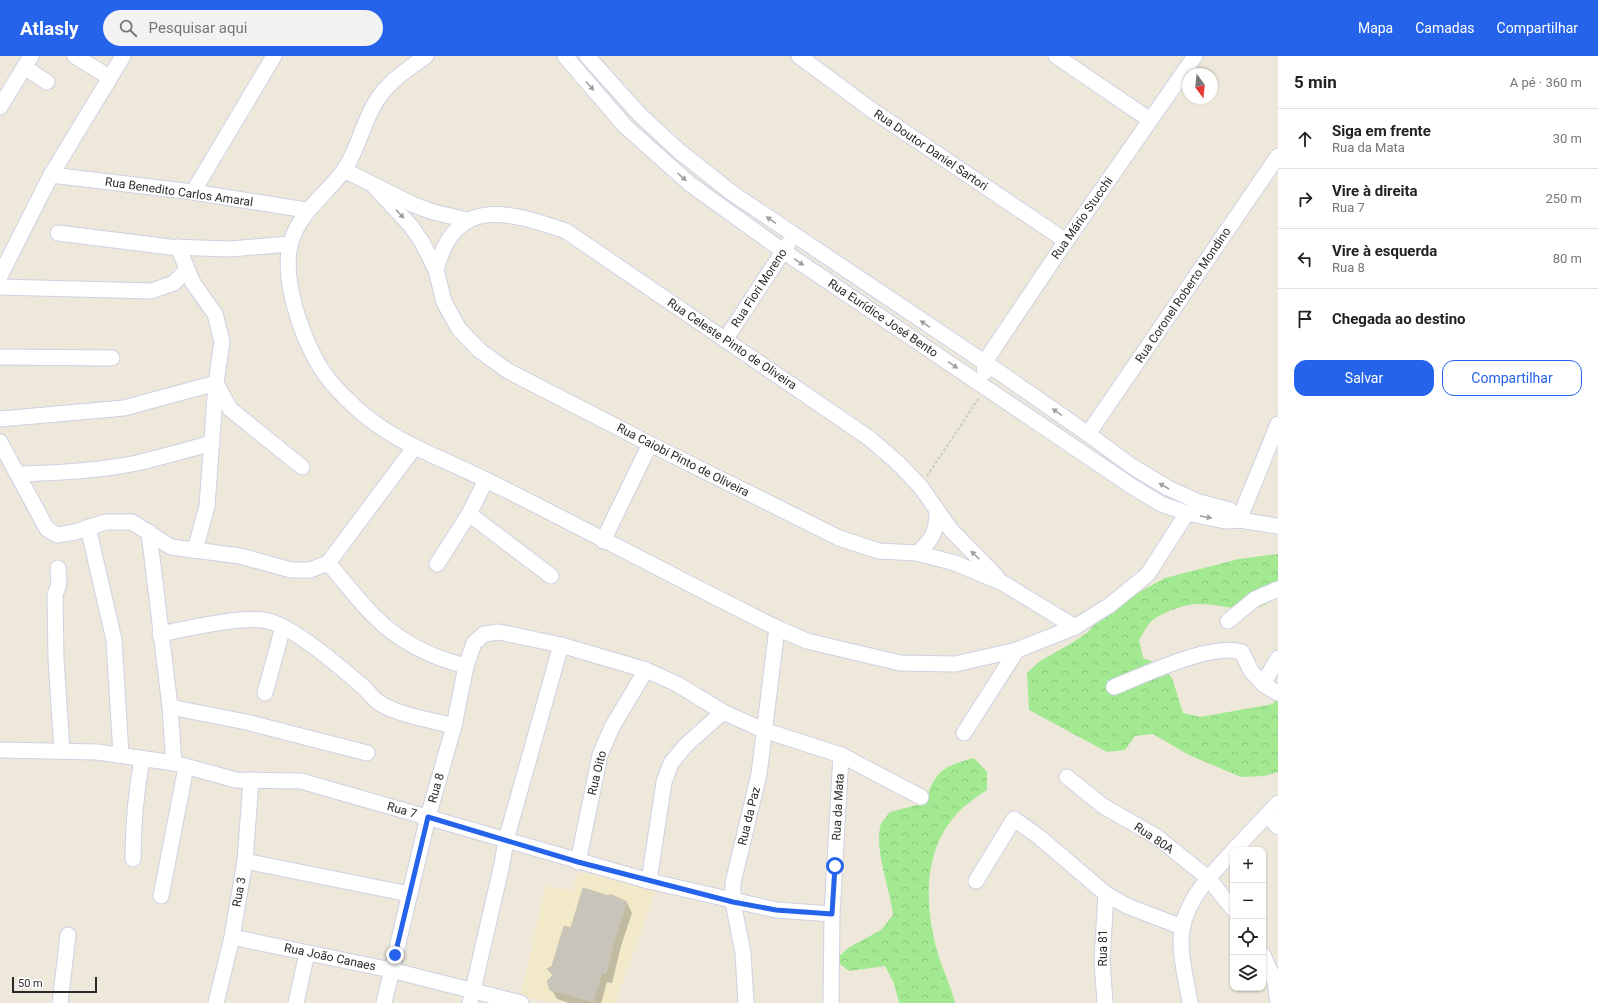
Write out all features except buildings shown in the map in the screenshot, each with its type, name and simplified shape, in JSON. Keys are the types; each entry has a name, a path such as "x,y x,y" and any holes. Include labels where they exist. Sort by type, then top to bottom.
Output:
{"street":[{"path":"75,56 109,77"},
{"path":"0,276 51,175 122,56"},
{"path":"193,192 274,56"},
{"path":"426,56 393,80 377,99 344,170 306,210 295,230 290,244 287,276 294,305 311,351 329,380 356,407 382,429 414,448 486,480 603,541 777,628 807,641 900,663 955,664 1017,650 1075,627 1110,605 1148,574 1187,514"},
{"name":"Rua Eurídice José Bento","path":"565,56 625,126 690,184 783,252 986,387 1133,488 1162,504 1187,514 1225,521 1239,520 1278,526"},
{"name":"Rua Eurídice José Bento","path":"587,56 640,115 679,151 726,189 793,236 1088,434 1133,467 1168,488 1199,502 1230,510 1239,520"},
{"name":"Rua Doutor Daniel Sartori","path":"799,56 869,108 1066,241"},
{"path":"1056,56 1150,120"},
{"name":"Rua Mário Stucchi","path":"984,363 1066,241 1195,56"},
{"path":"0,107 28,62 47,82"},
{"name":"Rua Coronel Roberto Mondino","path":"1088,434 1278,156"},
{"name":"Rua Caiobi Pinto de Oliveira","path":"344,170 433,212 467,220"},
{"name":"Rua Benedito Carlos Amaral","path":"51,175 193,192 306,210"},
{"name":"Rua Caiobi Pinto de Oliveira","path":"373,185 410,225 422,242 436,270 444,302 459,329 478,350 508,371 650,444 839,538 879,551 917,554 955,563 1003,583 1075,627"},
{"name":"Rua Celeste Pinto de Oliveira","path":"467,220 498,214 524,217 566,231 869,438 898,463 920,486 937,512 955,535 1003,583"},
{"path":"436,270 441,251 447,241 467,220"},
{"path":"58,233 178,247 230,249 290,244"},
{"name":"Rua Fiori Moreno","path":"725,340 793,236"},
{"path":"178,247 193,283 215,314 222,341 216,383 207,506 196,550"},
{"path":"0,287 151,291 174,283 187,269"},
{"path":"0,357 112,358"},
{"path":"984,363 986,387"},
{"path":"0,419 124,408 216,383"},
{"path":"216,383 230,409 302,467"},
{"path":"1239,520 1278,424"},
{"path":"0,442 47,529 57,535 75,532 106,522 132,522 171,547 240,556 291,570 310,570 328,563 414,448"},
{"path":"18,474 55,473 131,464 212,443"},
{"path":"603,541 650,444"},
{"path":"437,564 469,514 486,480"},
{"path":"917,554 929,543 934,534 937,525 937,512"},
{"path":"469,514 551,576"},
{"path":"88,527 114,640 120,755"},
{"path":"149,532 160,634 180,765 161,896"},
{"path":"328,563 373,616 413,646 443,661 466,666"},
{"path":"58,568 59,584 55,595 56,659 62,750"},
{"path":"1228,621 1254,599 1278,589"},
{"path":"160,634 210,624 254,620 268,621 283,627 320,652 362,686 378,702 401,712 454,726"},
{"path":"265,693 283,627"},
{"name":"Rua da Paz","path":"746,1003 743,954 733,902 733,883 759,774 763,730 777,628"},
{"name":"Rua 8","path":"384,1003 428,817 454,726 466,666 474,643 484,634 499,632 561,645"},
{"path":"471,997 502,864 506,840 561,645 646,670 677,684 723,712 763,730 841,756 921,797"},
{"path":"1114,687 1195,656 1234,649 1242,652 1250,671 1263,684 1278,693"},
{"path":"964,733 1017,650"},
{"path":"1263,684 1278,658"},
{"name":"Rua Oito","path":"578,862 600,755 612,727 646,670"},
{"path":"170,707 246,722 367,753"},
{"path":"649,881 664,782 671,763 686,745 723,712"},
{"name":"Rua 7","path":"0,750 62,750 120,755 180,765 236,780 301,781 578,862 649,881 733,902 776,910 832,914"},
{"name":"Rua da Mata","path":"831,1003 832,914 841,756"},
{"path":"134,859 133,827 136,793 142,759"},
{"name":"Rua 80A","path":"1067,777 1102,806 1157,837 1208,878 1230,905"},
{"name":"Rua 3","path":"216,1003 232,937 245,861 250,780"},
{"path":"1238,847 1278,803"},
{"path":"1267,815 1278,827"},
{"path":"976,881 1014,819 1038,836 1106,894 1127,906 1182,927"},
{"path":"1190,1003 1181,942 1182,927 1192,900 1208,878 1230,855"},
{"path":"245,861 410,894"},
{"name":"Rua 81","path":"1105,1003 1102,960 1106,894"},
{"path":"60,1003 68,935"},
{"name":"Rua João Canaes","path":"232,937 391,970 471,997 521,1003"},
{"path":"296,1003 307,953"},
{"path":"1266,962 1275,982 1278,1003"}],"path":[{"path":"920,486 986,387"}],"shaded area":[{"path":"578,872 656,890 615,1003 565,1003 520,997 546,886 573,891"}],"green space":[{"path":"1278,554 1278,594 1269,602 1260,607 1251,609 1199,604 1180,607 1164,613 1153,620 1139,640 1143,658 1161,665 1172,678 1183,713 1200,717 1273,704 1278,694 1278,772 1264,776 1241,777 1189,755 1153,734 1135,736 1125,750 1107,752 1029,710 1027,673 1040,661 1088,632 1110,608 1165,578 1239,559"},
{"path":"974,758 987,772 987,790 961,809 944,832 936,848 931,865 929,883 929,901 934,937 940,960 955,1003 899,1003 894,983 885,966 849,971 835,960 848,948 881,930 893,915 881,859 879,837 880,827 883,821 890,812 925,803 932,784 941,772 955,764"}],"route":[{"path":"395,955 428,817 578,862 649,881 733,902 776,910 832,914 835,866"}]}
